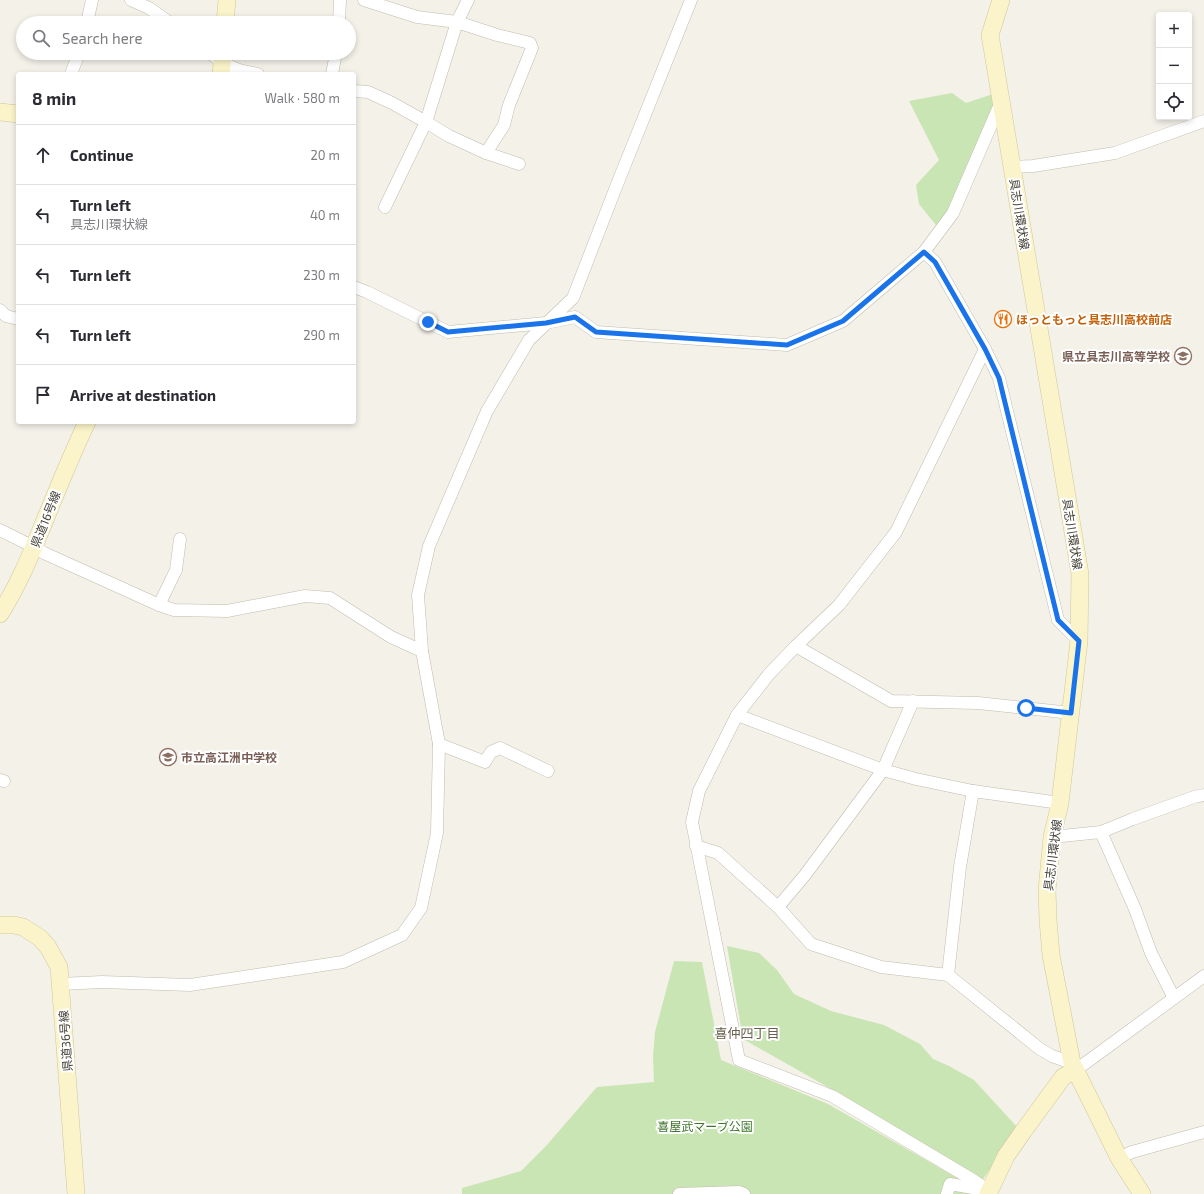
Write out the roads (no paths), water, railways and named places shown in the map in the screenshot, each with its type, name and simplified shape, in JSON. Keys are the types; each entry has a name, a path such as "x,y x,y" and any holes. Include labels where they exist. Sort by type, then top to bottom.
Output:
{"main road":[{"path":"226,16 227,0"},
{"name":"具志川環状線","path":"1001,0 990,35 1080,574 1079,641 1060,803 1052,837 1047,890 1048,920 1052,955 1074,1066 1119,1158 1142,1194"},
{"path":"0,112 16,114"},
{"name":"県道16号線","path":"0,614 12,596 86,424"},
{"name":"県道36号線","path":"0,924 23,927 40,938 48,947 59,967 76,1194"},
{"path":"989,1193 1006,1156 1063,1076 1074,1066"}],"street":[{"path":"89,16 92,0"},
{"path":"131,0 149,8 160,16"},
{"path":"339,16 340,0"},
{"path":"364,0 417,17 457,22 497,35 530,43 532,48 509,105 504,125 486,153"},
{"path":"385,207 426,122 457,22 468,0"},
{"path":"60,984 102,982 190,985 343,962 402,935 421,908 437,833 439,744 422,651 418,595 429,546 487,411 528,340 573,298 691,0"},
{"path":"72,72 76,60"},
{"path":"332,72 335,60"},
{"path":"219,61 239,70 248,72"},
{"path":"356,91 368,92 392,103 449,136 486,153 519,164"},
{"path":"356,288 448,332 546,323 575,317 596,332 787,345 843,321 924,252 953,213 1001,102"},
{"path":"1012,167 1033,166 1115,153 1204,121"},
{"path":"924,252 935,262 985,349 999,378 1058,620 1079,641"},
{"path":"0,310 6,316 16,318"},
{"path":"985,349 896,532 839,605 768,674 737,715 699,791 692,822 739,1060 832,1096 973,1180 989,1193"},
{"path":"0,530 44,553 159,605 174,610 227,611 304,596 330,598 391,637 422,651"},
{"path":"159,605 176,570 180,539"},
{"path":"796,646 891,701 978,703 1071,713"},
{"path":"778,907 805,875 883,770 913,701"},
{"path":"737,715 883,770 916,779 973,791 1060,803"},
{"path":"439,744 485,762 491,752 500,748 548,771"},
{"path":"948,976 960,867 973,791"},
{"path":"1052,837 1101,832 1140,816 1194,797 1204,795"},
{"path":"1101,832 1135,909 1151,953 1174,998"},
{"path":"696,846 718,853 778,907 811,944 881,967 948,976 1040,1049 1074,1066 1087,1062 1204,976"},
{"path":"1119,1158 1132,1152 1204,1132"},
{"path":"947,1194 950,1184 989,1193"},
{"path":"679,1194 739,1192 744,1194"}],"place":[{"name":"ほっともっと具志川高校前店","path":"1003,319"},
{"name":"県立具志川高等学校","path":"1183,356"},
{"name":"市立高江洲中学校","path":"168,757"}],"district":[{"name":"喜仲四丁目","path":"747,1033"}],"park label":[{"name":"喜屋武マーブ公園","path":"705,1126"}]}
